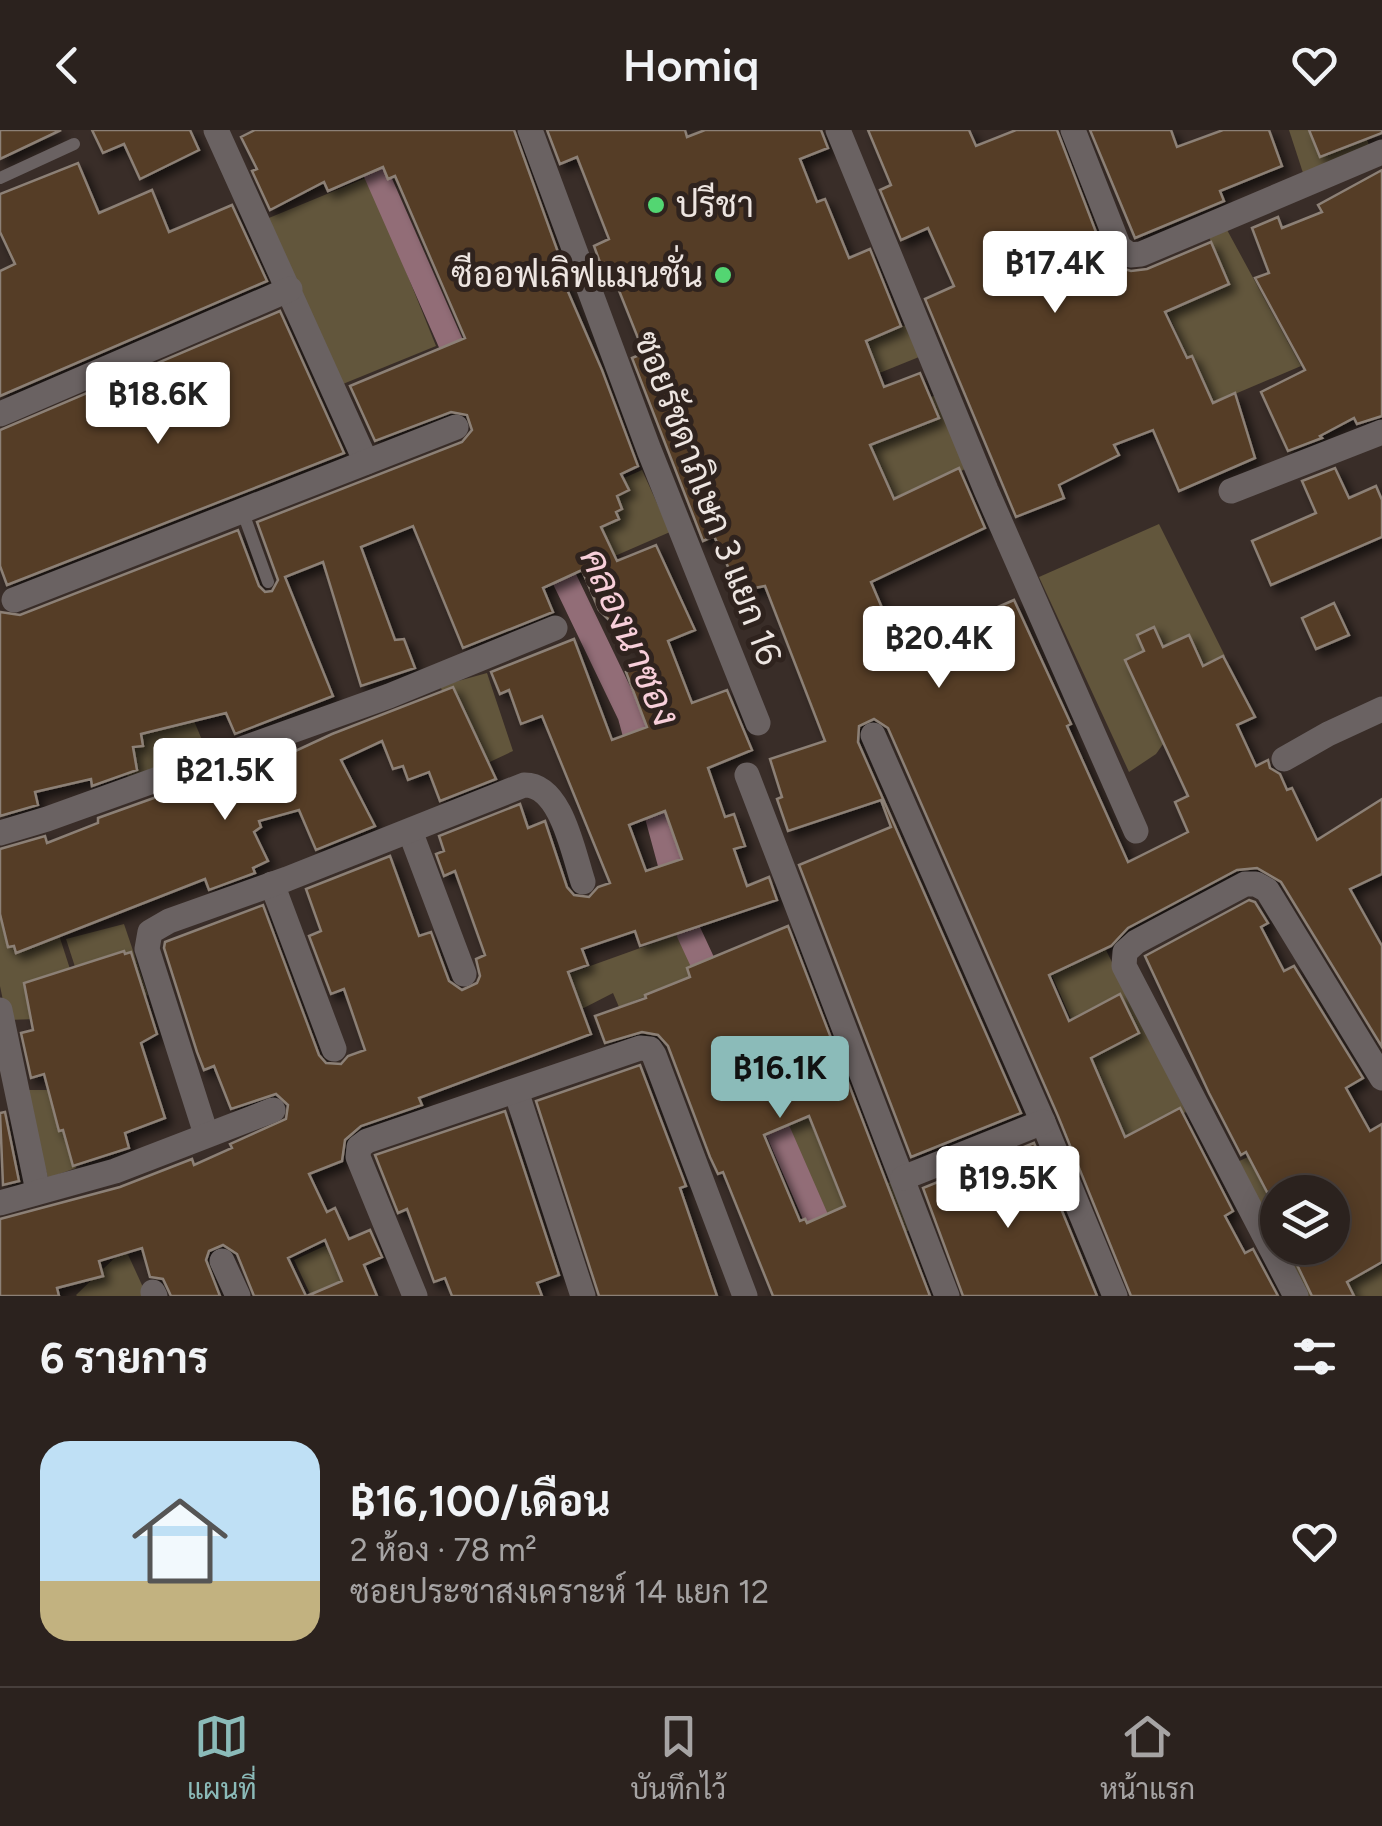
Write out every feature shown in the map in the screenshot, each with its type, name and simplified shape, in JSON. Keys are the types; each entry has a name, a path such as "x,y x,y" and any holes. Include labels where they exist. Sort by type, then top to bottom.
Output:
{"street":[{"path":"216,130 366,462"},
{"name":"ซอยรัชดาภิเษก 3 แยก 16","path":"530,130 758,724"},
{"path":"838,130 986,490 1136,832"},
{"path":"1073,130 1119,247 1130,254 1141,254 1382,152"},
{"path":"0,414 290,289"},
{"path":"14,600 456,427"},
{"path":"1231,491 1382,432"},
{"path":"0,833 389,696 555,628"},
{"path":"1284,759 1382,710"},
{"path":"873,735 1114,1296"},
{"path":"747,775 947,1296"},
{"path":"206,1134 146,941 150,932 168,921 524,785 540,788 554,799 583,882"},
{"path":"410,831 464,974"},
{"path":"272,884 334,1050"},
{"path":"1296,1296 1124,966 1125,952 1136,942 1245,884 1256,884 1266,890 1382,1078"},
{"path":"0,1010 38,1190"},
{"path":"416,1296 358,1157 358,1147 631,1050 650,1049 745,1296"},
{"path":"516,1091 583,1296"},
{"path":"0,1203 115,1171 273,1110"},
{"path":"903,1178 1042,1122"},
{"path":"222,1261 238,1296"}],"lane":[{"path":"0,178 74,144"},
{"path":"242,510 268,582"}],"shaded area":[{"path":"1289,130 1364,130 1371,151 1304,176"},
{"path":"368,177 436,346 338,386 264,220"},
{"path":"1226,228 1301,366 1209,405 1165,307 1225,280 1208,234"},
{"path":"906,325 919,357 872,376 860,344"},
{"path":"936,395 969,467 851,527 815,447"},
{"path":"642,470 670,532 608,559 581,497"},
{"path":"1159,524 1225,656 1156,754 1129,772 1039,577"},
{"path":"487,673 513,751 477,768 440,686"},
{"path":"192,716 207,752 129,783 118,738"},
{"path":"0,896 59,935 71,972 37,1019 7,1020 0,986"},
{"path":"124,924 148,995 108,1007 77,973 66,939"},
{"path":"682,933 701,974 619,1007 613,993 576,1012 565,975"},
{"path":"1104,946 1186,1112 1126,1144 1049,969"},
{"path":"24,1090 53,1090 76,1168 48,1178"},
{"path":"808,1118 844,1197 896,1180 915,1228 842,1257 784,1125"},
{"path":"1252,1155 1264,1175 1260,1175 1260,1219 1231,1165"},
{"path":"331,1243 350,1283 311,1296 294,1260"},
{"path":"125,1248 147,1296 76,1295"},
{"path":"1285,1265 1318,1265 1337,1296 1302,1296"},
{"path":"1382,1265 1382,1296 1349,1296 1342,1281"}],"building":[{"path":"0,130 61,130 0,159"},
{"path":"92,130 190,130 199,150 140,179 124,144 103,153"},
{"path":"255,130 514,130 559,255 553,257 638,466 621,474 629,490 617,496 622,509 616,512 619,519 601,527 617,561 656,545 695,630 668,641 692,703 727,690 752,750 708,768 725,817 734,814 745,846 734,849 747,886 769,877 777,900 640,946 635,931 582,949 588,965 568,972 591,1034 419,1098 422,1105 361,1126 345,1140 342,1161 309,1174 327,1212 335,1208 349,1239 370,1230 382,1257 364,1265 377,1296 307,1296 342,1281 325,1240 288,1258 306,1296 254,1296 237,1254 223,1245 209,1251 206,1260 220,1296 171,1296 163,1279 150,1277 142,1248 99,1261 103,1276 57,1288 59,1296 0,1296 0,1219 120,1187 192,1159 194,1165 286,1119 288,1105 276,1094 231,1109 214,1066 204,1070 165,942 263,905 319,1055 326,1063 341,1064 348,1056 365,1050 344,989 331,994 309,936 321,931 306,889 390,856 419,936 431,932 449,981 462,990 477,983 480,976 476,959 485,955 455,871 444,876 436,854 444,851 439,836 520,804 528,828 545,821 567,887 574,895 589,897 598,887 610,883 542,716 521,724 509,690 500,694 491,672 574,639 612,740 647,727 626,672 651,662 599,610 582,570 543,588 553,612 463,648 413,526 361,547 395,640 404,639 415,668 361,686 323,562 285,577 333,696 235,734 226,713 141,734 143,746 133,747 137,770 92,786 91,779 35,792 38,805 0,816 0,612 20,615 238,530 259,586 265,592 272,591 278,580 257,522 462,442 472,430 467,415 451,412 375,441 350,386 465,338 395,176 388,179 383,167 328,191 324,182 270,210 252,171 257,169 241,137","holes":["665,811 682,859 646,871 629,825"]},
{"path":"547,130 685,130 687,137 705,130 821,130 828,148 800,159 817,202 825,199 849,258 870,249 901,326 866,341 884,387 920,373 939,418 870,445 894,499 959,468 985,528 871,582 900,650 1014,600 1128,862 1188,832 1175,802 1188,796 1125,660 1144,651 1137,635 1154,627 1163,647 1189,635 1203,666 1223,656 1255,717 1237,725 1256,766 1268,760 1287,790 1292,788 1317,840 1382,799 1382,874 1350,889 1382,946 1382,1047 1281,882 1257,868 1237,870 1128,928 1111,946 1049,975 1069,1021 1120,994 1139,1033 1091,1058 1125,1137 1180,1108 1233,1211 1225,1216 1245,1253 1253,1249 1278,1296 1131,1296 1058,1116 888,728 874,719 859,726 858,742 1021,1113 911,1157 799,865 891,827 881,800 788,831 770,759 825,741 765,586 739,591 714,536 703,541 632,358 644,353 612,273 605,276 594,246 609,239 577,157 560,164"},
{"path":"868,130 969,130 976,146 1016,130 1057,130 1104,253 1120,268 1147,269 1211,242 1229,284 1165,312 1187,358 1192,356 1213,403 1235,393 1255,458 1179,491 1153,430 1114,445 1119,455 1059,485 1064,498 1016,517 925,299 954,286 928,228 901,240 880,190 891,185"},
{"path":"1090,130 1171,130 1177,147 1223,130 1269,130 1282,166 1220,191 1224,201 1135,238"},
{"path":"1309,130 1382,130 1382,133 1320,157"},
{"path":"78,163 99,213 152,190 169,232 232,205 267,281 0,396 0,271 15,264 0,232 0,194"},
{"path":"1382,170 1382,416 1357,424 1354,418 1322,438 1288,451 1261,392 1305,370 1255,278 1269,273 1252,228 1278,217 1282,228 1322,212 1318,205"},
{"path":"280,311 344,453 7,585 0,566 0,430"},
{"path":"1335,468 1349,498 1376,486 1382,500 1382,537 1271,585 1252,541 1316,513 1302,481"},
{"path":"1334,603 1349,635 1316,649 1302,618"},
{"path":"453,687 496,779 440,801 429,772 408,780 403,766 393,769 382,741 341,760 375,826 316,850 299,810 259,821 261,827 254,832 268,861 253,868 255,873 209,890 205,879 16,953 14,946 8,947 0,914 0,849 45,836 47,843 98,823 98,818 246,765 248,773 332,734"},
{"path":"1249,900 1255,902 1268,923 1261,927 1284,971 1294,966 1363,1078 1346,1088 1370,1131 1382,1124 1382,1262 1347,1282 1354,1296 1312,1296 1297,1265 1350,1265 1350,1175 1260,1175 1260,1179 1246,1152 1241,1155 1145,956"},
{"path":"788,926 930,1296 773,1296 723,1172 718,1174 710,1157 668,1046 658,1035 642,1032 605,1043 595,1016 690,977 687,968","holes":["809,1116 845,1206 807,1223 805,1219 800,1221 764,1135"]},
{"path":"131,952 157,1034 141,1043 165,1118 125,1133 129,1148 73,1166 44,1074 31,1078 21,1033 33,1030 24,983"},
{"path":"640,1065 686,1186 680,1188 717,1296 599,1296 536,1101"},
{"path":"505,1111 559,1275 537,1283 542,1296 452,1296 445,1278 434,1282 407,1209 398,1213 375,1155"},
{"path":"5,1112 19,1181 3,1185 0,1113"},
{"path":"1034,1143 1097,1296 963,1296 923,1188"}],"waterway":[{"name":"คลองนาซอง","path":"357,130 463,371"},
{"name":"คลองนาซอง","path":"551,551 630,715 689,933 715,989"},
{"name":"คลองนาซอง","path":"764,1099 850,1296"}],"place":[{"name":"ปรีชา","path":"656,205"},
{"name":"ซีออฟเลิฟแมนชั่น","path":"723,275"}]}
